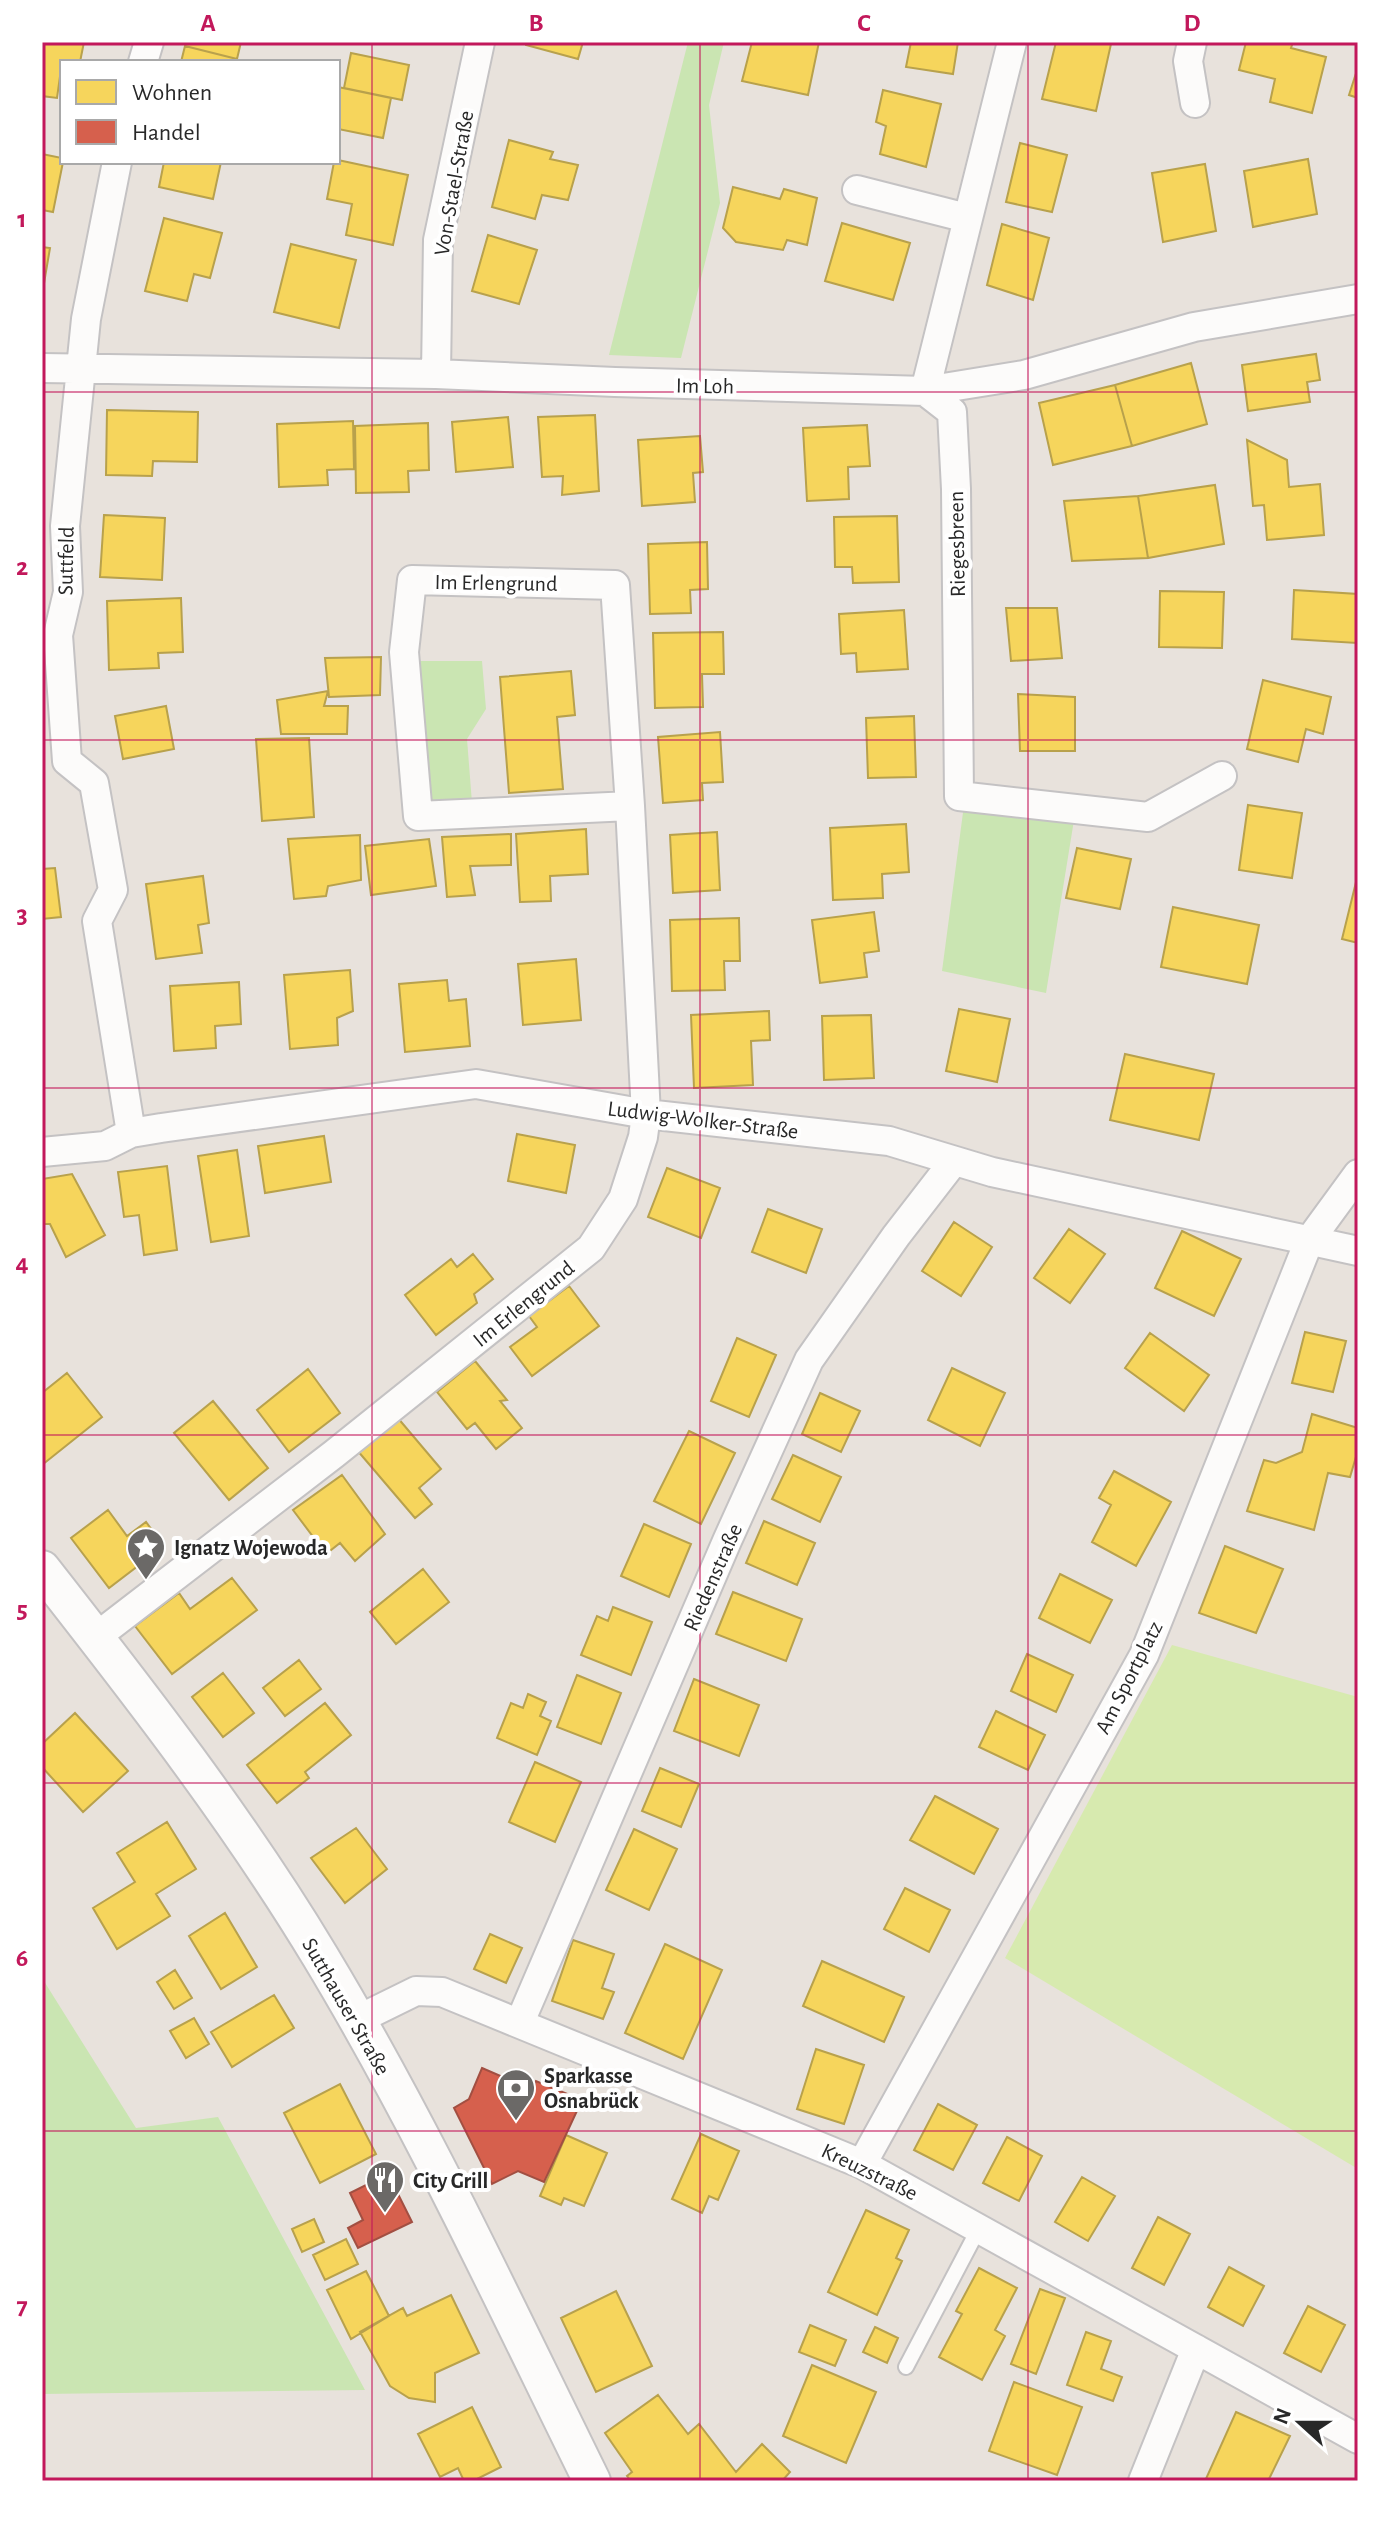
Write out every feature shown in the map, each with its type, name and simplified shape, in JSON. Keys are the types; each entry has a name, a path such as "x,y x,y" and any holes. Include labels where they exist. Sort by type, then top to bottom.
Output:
{"street":[{"name":"Von-Stael-Straße","path":"436,374 438,240 480,42"},
{"path":"925,391 1012,42"},
{"path":"1192,42 1188,61 1195,103"},
{"name":"Suttfeld","path":"117,164 79,367 65,526 68,592 58,635 67,761 94,783 113,890 97,921 131,1133"},
{"path":"857,190 967,218"},
{"name":"Im Loh","path":"42,368 436,374 925,391 1024,375 1194,327 1358,299"},
{"name":"Riegesbreen","path":"925,391 952,412 956,489 959,796 1148,817 1222,776"},
{"name":"Im Erlengrund","path":"96,1637 334,1454 591,1248 623,1199 643,1137 646,1114 630,806 615,585 412,580 404,652 418,816 630,806"},
{"name":"Ludwig-Wolker-Straße","path":"42,1152 105,1146 131,1133 476,1084 646,1114 889,1141 992,1172 1358,1251"},
{"name":"Riedenstraße","path":"520,2022 727,1541 809,1360 896,1236 954,1161"},
{"name":"Am Sportplatz","path":"862,2164 1144,1655 1309,1241 1358,1174"},
{"name":"Sutthauser Straße","path":"44,1575 166,1728 309,1938 357,2020 442,2179 592,2481"},
{"name":"Kreuzstraße","path":"357,2020 416,1991 442,1992 862,2164 1358,2439"},
{"path":"1143,2481 1196,2349"}],"lane":[{"path":"906,2367 979,2228"}],"green space":[{"path":"688,42 724,42 709,105 720,203 681,358 609,355"},
{"path":"416,661 482,661 486,709 467,739 472,803 426,806"},
{"path":"964,805 1074,820 1046,993 942,971"},
{"path":"1172,1645 1358,1697 1358,2169 1005,1958"},
{"path":"42,1978 136,2128 218,2117 365,2390 42,2394"}],"building: Wohnen":[{"path":"42,42 84,42 80,60 60,60 57,98 42,96"},
{"path":"186,42 241,42 237,59 185,46"},
{"path":"526,42 583,42 578,59 526,45"},
{"path":"752,42 819,42 808,95 742,81"},
{"path":"911,42 958,42 953,74 906,67"},
{"path":"1056,42 1111,44 1096,111 1042,99"},
{"path":"1246,42 1293,42 1291,48 1326,57 1312,113 1270,102 1275,79 1239,70"},
{"path":"185,46 237,59 237,60 182,60"},
{"path":"351,53 409,65 402,100 344,88"},
{"path":"1358,67 1358,98 1349,95"},
{"path":"340,87 391,98 383,138 340,129"},
{"path":"883,90 941,104 926,167 880,154 886,126 876,122"},
{"path":"509,140 553,152 550,159 578,165 568,200 542,195 535,219 492,207"},
{"path":"1020,143 1067,155 1052,212 1006,202"},
{"path":"42,154 60,158 60,164 63,164 53,212 42,210"},
{"path":"1308,159 1317,214 1253,227 1244,171"},
{"path":"340,160 408,175 393,245 346,235 352,204 327,199 334,164 340,164"},
{"path":"164,164 221,164 213,199 159,187"},
{"path":"1205,164 1216,231 1163,242 1152,173"},
{"path":"733,187 780,199 784,189 817,198 807,245 787,240 783,250 736,242 723,228"},
{"path":"164,218 222,233 210,278 194,274 187,301 145,291"},
{"path":"842,223 910,243 893,300 825,281"},
{"path":"1002,224 1049,238 1033,300 987,285"},
{"path":"488,235 537,250 519,304 472,291"},
{"path":"291,244 356,260 339,328 274,312"},
{"path":"42,247 50,248 42,295"},
{"path":"1316,354 1320,380 1307,382 1310,402 1248,411 1242,365"},
{"path":"1191,363 1207,424 1132,446 1115,385"},
{"path":"1115,385 1132,446 1053,465 1039,403"},
{"path":"107,410 198,412 197,462 153,461 152,476 106,475"},
{"path":"595,415 599,491 562,495 563,476 542,477 538,417"},
{"path":"508,417 513,467 456,472 452,422"},
{"path":"353,421 354,469 327,470 328,485 279,487 277,424"},
{"path":"428,423 429,470 408,471 409,492 356,493 355,426"},
{"path":"867,425 870,466 848,467 849,499 807,501 803,428"},
{"path":"700,436 703,472 693,473 695,502 642,506 638,440"},
{"path":"1247,440 1287,460 1289,487 1320,484 1324,535 1267,540 1264,505 1253,506"},
{"path":"1215,485 1224,544 1148,558 1138,496"},
{"path":"1138,496 1148,558 1072,561 1064,501"},
{"path":"104,515 165,518 162,580 100,577"},
{"path":"897,516 899,582 853,583 852,567 835,567 834,517"},
{"path":"707,542 708,589 690,590 691,613 650,614 648,544"},
{"path":"1294,590 1358,594 1357,643 1292,639"},
{"path":"1160,591 1224,592 1222,648 1159,647"},
{"path":"181,598 183,652 158,653 159,668 109,670 107,601"},
{"path":"1006,608 1057,608 1062,658 1011,661"},
{"path":"904,610 908,669 857,672 856,653 841,654 839,614"},
{"path":"723,632 724,674 702,674 703,707 655,708 653,633"},
{"path":"381,657 380,695 329,697 325,658"},
{"path":"571,671 575,715 557,717 563,789 509,793 500,677"},
{"path":"1263,680 1331,697 1323,734 1306,729 1298,762 1247,749"},
{"path":"328,691 324,706 348,706 347,734 281,734 277,700"},
{"path":"1018,694 1075,697 1075,751 1020,751"},
{"path":"166,706 174,749 123,759 115,716"},
{"path":"914,716 916,777 868,778 866,718"},
{"path":"720,732 723,782 702,783 703,800 663,803 658,737"},
{"path":"309,738 314,817 262,821 256,739"},
{"path":"1248,805 1302,813 1292,878 1239,870"},
{"path":"906,824 909,872 882,874 883,898 833,900 830,828"},
{"path":"586,829 588,874 550,876 551,901 520,902 516,834"},
{"path":"717,832 720,890 673,893 670,835"},
{"path":"511,834 511,865 470,866 475,895 447,897 442,837"},
{"path":"360,835 361,880 328,886 326,896 294,899 288,839"},
{"path":"429,839 436,886 371,895 365,846"},
{"path":"1077,848 1131,859 1120,909 1066,898"},
{"path":"55,868 61,917 42,919 42,869"},
{"path":"1358,874 1358,943 1342,939"},
{"path":"203,876 209,923 198,925 202,953 156,959 146,884"},
{"path":"1173,907 1259,925 1247,984 1161,967"},
{"path":"874,912 879,951 864,953 867,977 820,983 812,920"},
{"path":"739,918 740,961 724,961 725,990 672,991 670,920"},
{"path":"576,959 581,1020 523,1025 518,964"},
{"path":"350,970 353,1011 337,1018 338,1045 290,1049 284,975"},
{"path":"447,980 449,1001 466,999 470,1046 405,1052 399,984"},
{"path":"239,982 241,1024 215,1026 216,1048 174,1051 170,986"},
{"path":"959,1009 1010,1019 997,1082 946,1071"},
{"path":"769,1011 770,1040 751,1041 753,1085 694,1088 691,1015"},
{"path":"871,1015 874,1078 824,1080 822,1016"},
{"path":"1125,1054 1214,1074 1199,1140 1110,1120"},
{"path":"517,1134 575,1145 566,1193 508,1181"},
{"path":"324,1136 331,1182 265,1193 258,1146"},
{"path":"237,1150 249,1236 211,1242 198,1156"},
{"path":"167,1166 177,1250 144,1255 139,1215 124,1217 118,1172"},
{"path":"667,1168 720,1188 701,1238 648,1217"},
{"path":"72,1174 105,1235 66,1257 50,1224 42,1224 42,1179"},
{"path":"768,1209 822,1229 806,1273 752,1252"},
{"path":"954,1222 992,1247 961,1296 922,1271"},
{"path":"1069,1229 1105,1254 1070,1303 1034,1278"},
{"path":"1182,1231 1241,1259 1214,1316 1155,1288"},
{"path":"473,1254 493,1279 474,1294 477,1303 436,1335 405,1295 451,1259 457,1267"},
{"path":"569,1286 599,1326 532,1376 510,1347 537,1327 529,1316"},
{"path":"1305,1332 1346,1341 1333,1392 1292,1383"},
{"path":"1150,1333 1209,1375 1184,1411 1125,1368"},
{"path":"737,1338 776,1355 749,1417 711,1401"},
{"path":"475,1361 507,1400 500,1401 522,1428 496,1449 475,1423 467,1429 437,1392"},
{"path":"952,1368 1005,1393 980,1446 928,1420"},
{"path":"308,1369 340,1413 289,1452 257,1410"},
{"path":"67,1373 102,1417 42,1465 42,1393"},
{"path":"820,1393 860,1411 841,1452 802,1434"},
{"path":"213,1401 268,1468 229,1500 174,1433"},
{"path":"1312,1414 1358,1428 1358,1450 1350,1477 1328,1473 1314,1530 1247,1511 1264,1460 1276,1463 1302,1452"},
{"path":"397,1417 441,1469 419,1488 432,1504 415,1518 357,1450"},
{"path":"689,1431 735,1453 701,1524 654,1501"},
{"path":"793,1455 841,1477 820,1522 772,1499"},
{"path":"1114,1471 1171,1502 1136,1566 1092,1542 1111,1505 1099,1498"},
{"path":"342,1475 385,1534 355,1561 340,1543 326,1554 293,1510"},
{"path":"108,1510 127,1536 146,1522 164,1546 109,1588 71,1538"},
{"path":"764,1521 815,1543 797,1585 746,1563"},
{"path":"644,1524 691,1544 669,1597 621,1576"},
{"path":"1225,1546 1283,1569 1256,1633 1199,1613"},
{"path":"423,1569 449,1602 396,1644 370,1612"},
{"path":"1060,1574 1112,1600 1090,1643 1039,1618"},
{"path":"232,1578 257,1610 172,1674 135,1626 179,1593 190,1609"},
{"path":"733,1592 802,1619 786,1661 716,1634"},
{"path":"613,1607 652,1622 631,1675 581,1655 597,1616 608,1621"},
{"path":"1027,1654 1073,1675 1056,1712 1011,1691"},
{"path":"299,1660 321,1689 285,1716 263,1688"},
{"path":"223,1673 254,1713 223,1737 192,1697"},
{"path":"577,1675 621,1693 601,1744 557,1727"},
{"path":"694,1679 759,1705 739,1756 674,1731"},
{"path":"528,1694 546,1702 540,1716 551,1721 537,1755 497,1738 511,1703 523,1708"},
{"path":"325,1703 351,1735 305,1772 309,1778 277,1803 247,1765"},
{"path":"996,1711 1045,1735 1028,1770 979,1747"},
{"path":"75,1713 128,1771 83,1812 42,1767 42,1744"},
{"path":"535,1762 581,1782 555,1842 509,1822"},
{"path":"660,1768 699,1784 681,1827 642,1811"},
{"path":"935,1796 998,1829 974,1874 910,1840"},
{"path":"167,1822 196,1869 156,1894 170,1916 117,1949 93,1908 135,1882 117,1853"},
{"path":"356,1828 387,1869 345,1903 311,1858"},
{"path":"634,1829 677,1849 649,1910 606,1890"},
{"path":"905,1888 950,1910 929,1952 884,1929"},
{"path":"225,1913 257,1967 221,1989 189,1936"},
{"path":"490,1934 522,1948 506,1983 474,1969"},
{"path":"573,1940 614,1954 602,1988 614,1992 603,2019 552,2001"},
{"path":"665,1944 722,1970 683,2059 625,2033"},
{"path":"822,1961 904,1997 884,2042 803,2006"},
{"path":"175,1970 192,1998 174,2009 157,1982"},
{"path":"274,1995 294,2028 232,2067 211,2032"},
{"path":"194,2018 209,2044 186,2058 170,2031"},
{"path":"816,2049 864,2065 844,2124 797,2109"},
{"path":"340,2084 376,2154 320,2183 284,2113"},
{"path":"938,2104 977,2125 953,2170 914,2150"},
{"path":"701,2134 739,2151 718,2200 709,2196 702,2213 672,2199"},
{"path":"566,2135 607,2153 584,2206 564,2198 561,2205 540,2196"},
{"path":"1007,2137 1042,2156 1019,2201 983,2183"},
{"path":"1082,2177 1115,2196 1088,2241 1055,2222"},
{"path":"866,2210 909,2230 896,2258 902,2261 877,2315 828,2292"},
{"path":"1158,2217 1190,2234 1164,2285 1132,2268"},
{"path":"314,2219 324,2242 302,2252 292,2229"},
{"path":"346,2239 358,2264 325,2280 313,2255"},
{"path":"1229,2267 1264,2286 1243,2326 1208,2307"},
{"path":"979,2268 1017,2288 995,2330 1005,2336 982,2380 939,2357 962,2314 956,2311"},
{"path":"366,2271 389,2316 351,2339 327,2290"},
{"path":"1040,2289 1065,2298 1036,2374 1011,2364"},
{"path":"616,2291 652,2366 596,2392 561,2318"},
{"path":"451,2295 479,2353 435,2373 435,2402 409,2398 390,2386 360,2332 403,2308 407,2316"},
{"path":"1308,2306 1345,2325 1321,2372 1284,2353"},
{"path":"810,2325 846,2340 835,2366 799,2352"},
{"path":"875,2327 898,2338 887,2363 863,2352"},
{"path":"1086,2332 1111,2341 1101,2369 1122,2377 1113,2401 1067,2385"},
{"path":"812,2365 876,2392 846,2463 783,2436"},
{"path":"1014,2382 1082,2407 1057,2475 989,2451"},
{"path":"658,2395 688,2434 699,2424 736,2472 762,2444 790,2472 782,2481 631,2481 627,2476 632,2472 605,2433"},
{"path":"472,2407 501,2467 473,2481 464,2481 458,2468 440,2477 418,2434"},
{"path":"1236,2412 1290,2436 1268,2481 1205,2481"}],"building: Handel":[{"name":"Sparkasse Osnabrück","path":"482,2068 533,2090 536,2081 582,2100 544,2182 518,2171 492,2184 454,2108 469,2099"},
{"path":"388,2174 412,2222 358,2248 348,2228 363,2220 350,2193"}],"place":[{"name":"Ignatz Wojewoda","path":"146,1581"},
{"name":"Sparkasse Osnabrück","path":"516,2122"},
{"name":"City Grill","path":"385,2214"}]}
